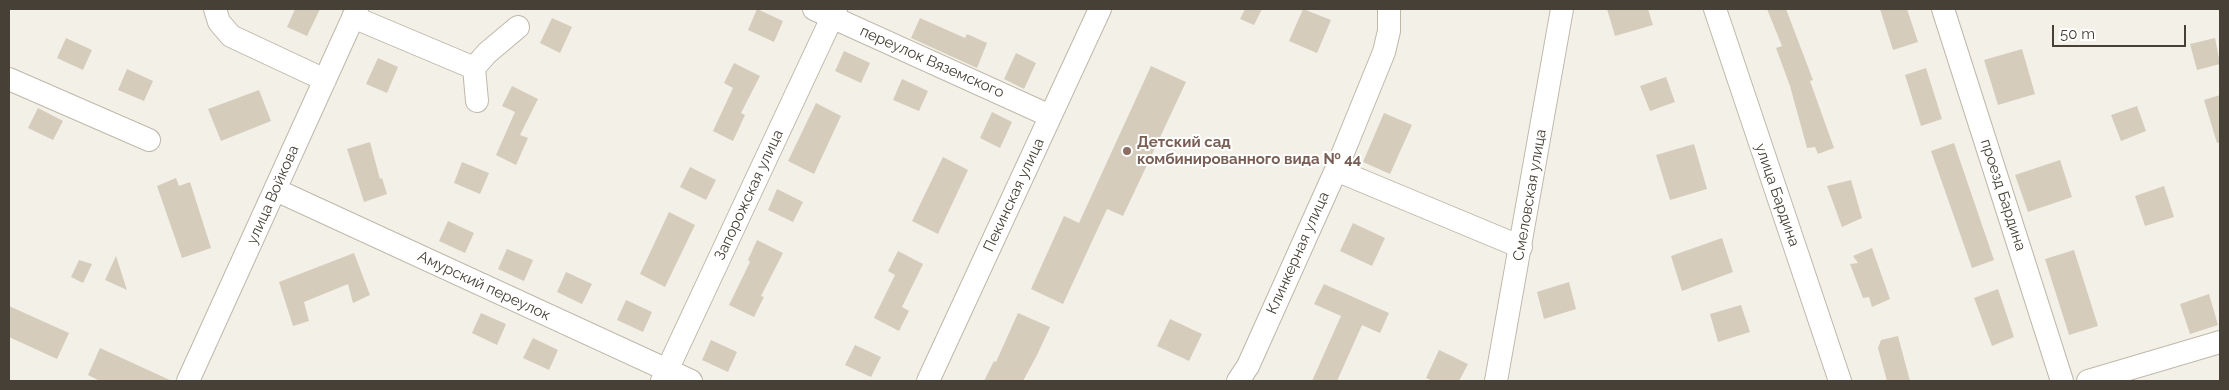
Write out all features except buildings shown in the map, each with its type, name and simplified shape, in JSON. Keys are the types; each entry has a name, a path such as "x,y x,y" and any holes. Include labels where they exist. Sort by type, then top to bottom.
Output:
{"street":[{"path":"216,9 219,22 231,36 325,80"},
{"name":"Пекинская улица","path":"928,381 1100,9"},
{"name":"Клинкерная улица","path":"1238,381 1248,366 1336,170 1384,52 1388,32 1389,9"},
{"name":"Смеловская улица","path":"1496,381 1562,9"},
{"name":"улица Бардина","path":"1715,9 1840,381"},
{"name":"проезд Бардина","path":"1943,9 2062,381"},
{"name":"переулок Вяземского","path":"827,12 1050,116"},
{"name":"Запорожская улица","path":"665,376 827,12"},
{"path":"355,13 474,68"},
{"name":"улица Войкова","path":"188,381 355,13"},
{"path":"477,101 474,68 487,53 518,27"},
{"path":"9,79 149,140"},
{"path":"1336,170 1521,247"},
{"name":"Амурский переулок","path":"276,190 665,376 691,381"},
{"path":"2088,381 2220,342"}],"place":[{"name":"Детский сад комбинированного вида № 44","path":"1127,151"}]}
